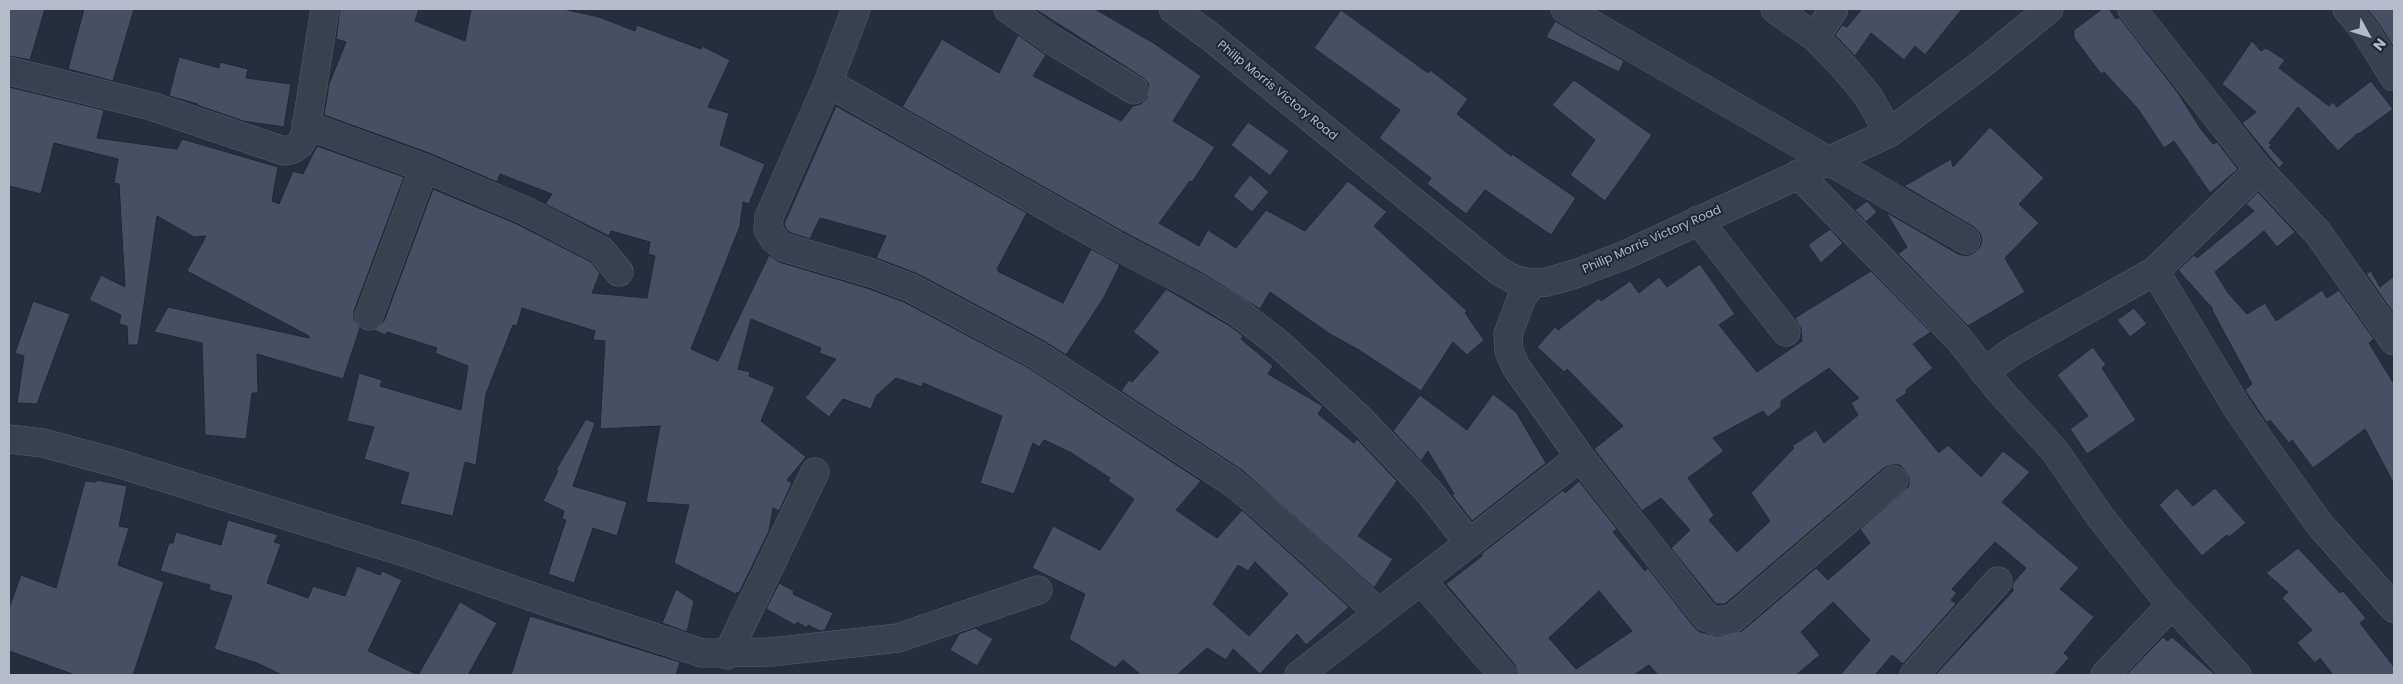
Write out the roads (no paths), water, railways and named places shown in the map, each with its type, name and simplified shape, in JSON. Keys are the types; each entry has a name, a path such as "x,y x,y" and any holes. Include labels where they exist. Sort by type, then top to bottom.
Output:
{"street":[{"path":"9,71 151,106 284,151 293,149 300,144 306,125 325,9"},
{"path":"856,9 828,83 770,217 768,229 774,240 783,246 872,273 912,288 1037,356 1232,482 1379,613"},
{"path":"1008,9 1050,39 1134,90"},
{"name":"Philip Morris Victory Road","path":"1173,9 1220,44 1499,271 1515,280 1533,283 1575,274 1625,255 1890,133 1978,67 2049,9"},
{"path":"1564,9 1966,240"},
{"path":"1775,9 1814,37 1868,96 1890,133"},
{"path":"1814,37 1834,9"},
{"path":"2132,9 2259,170 2318,233 2394,341"},
{"path":"2347,9 2366,32 2394,77"},
{"path":"828,83 1115,245 1194,286 1239,313 1286,350 1361,420 1430,493 1469,543"},
{"path":"306,125 424,168 524,210 582,238 601,250 619,272"},
{"path":"368,316 424,168"},
{"path":"1984,372 2013,351 2154,271 2259,170"},
{"path":"1798,174 1958,338 1984,372 2054,450 2100,518 2172,604 2237,675"},
{"path":"1698,220 1786,332"},
{"path":"2154,271 2238,409 2269,454 2320,524 2394,608"},
{"path":"1533,283 1522,297 1508,334 1509,351 1516,366 1580,457 1700,610 1716,621 1732,619 1894,480"},
{"path":"9,439 43,443 117,463 410,554 702,653 728,654 825,647 898,638 1038,590"},
{"path":"1299,675 1580,457"},
{"path":"728,654 815,472"},
{"path":"1421,580 1503,675"},
{"path":"1914,675 1998,581"},
{"path":"2105,675 2172,604"}]}
